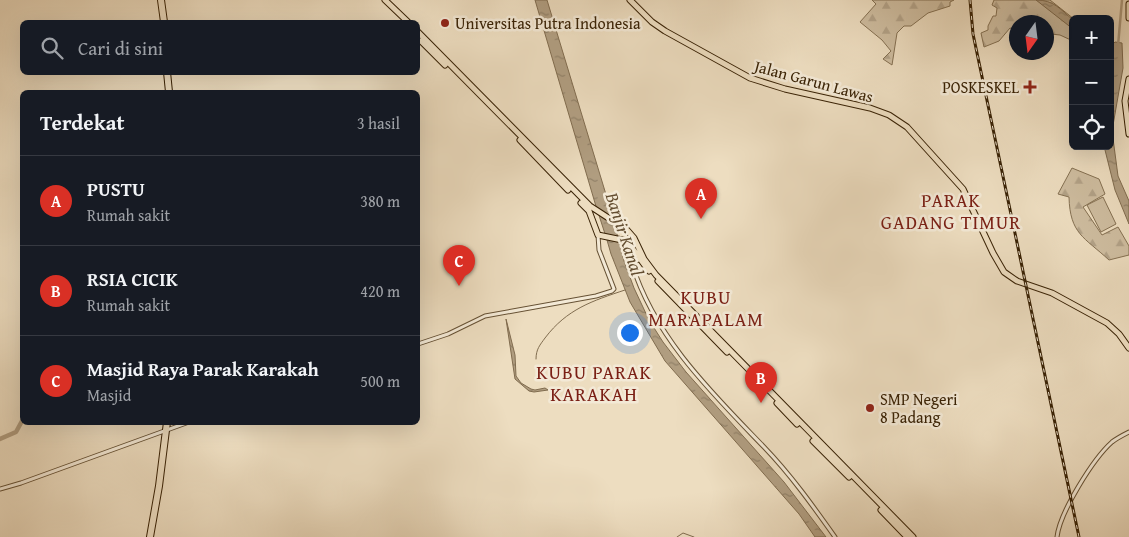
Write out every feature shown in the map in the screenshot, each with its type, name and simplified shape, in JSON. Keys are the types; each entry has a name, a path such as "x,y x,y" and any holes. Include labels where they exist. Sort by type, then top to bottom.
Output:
{"highway":[{"path":"161,0 165,20"},
{"path":"165,20 166,0"},
{"path":"169,75 171,90"},
{"path":"148,537 159,486 165,425"},
{"path":"148,537 165,431"}],"main road":[{"path":"380,0 401,20"},
{"path":"385,0 406,20"},
{"name":"Jalan Garun Lawas","path":"630,0 652,22 665,31 750,78 785,89 870,108 889,115 907,126 963,189 1004,272 1016,281 1052,293 1108,323 1129,348"},
{"path":"1129,4 1129,18"},
{"path":"420,34 432,49"},
{"path":"420,39 509,127 588,211 600,235 627,241 655,276 877,503 913,537"},
{"path":"1129,80 1125,103 1129,134"},
{"path":"539,158 590,206 620,225 634,238 655,276"},
{"path":"877,503 907,537"}],"street":[{"path":"420,343 448,334 485,316 611,292 614,289 597,242 600,235"},
{"path":"640,259 632,264 636,278 651,309 677,351 726,408 779,464 812,504 835,537"},
{"path":"0,489 181,425"},
{"path":"1058,537 1061,520 1089,469 1111,442 1129,432"}],"green space":[{"path":"872,0 954,0 950,2 950,6 928,13 911,26 904,26 897,33 892,65 883,59 891,51 882,40 860,22 876,4"},
{"path":"994,0 1050,0 1069,15 1069,39 1054,34 1054,15 1009,15 1009,29 999,41 984,47 981,33 988,30 993,16 996,16 997,8 992,5"},
{"path":"1072,168 1099,179 1105,194 1083,207 1102,235 1118,227 1129,246 1129,255 1109,260 1080,234 1072,219 1069,197 1058,194"},
{"path":"1103,197 1116,224 1101,232 1087,205"}],"water":[{"path":"535,0 547,0 611,211 624,261 649,320 686,372 784,482 826,537 815,537 799,514 665,361 630,302 611,254"},
{"path":"1036,0 1052,3 1060,9 1069,17 1069,26"},
{"path":"1114,43 1122,43 1123,68 1114,120 1114,60"},
{"path":"1114,146 1118,176 1129,201 1129,224 1115,190 1105,150 1114,150"},
{"path":"506,319 515,355 516,376 521,383 531,389 545,388 548,390 529,391 515,379"}],"waterway":[{"path":"1118,46 1122,0"},
{"path":"536,359 537,352 545,338 553,328 571,313 591,302 625,290"},
{"path":"0,439 16,432 20,425"},
{"path":"677,537 683,533 694,537"}],"railway":[{"path":"970,0 973,34 1079,537"}],"place":[{"name":"Universitas Putra Indonesia","path":"445,23"},
{"name":"POSKESKEL","path":"1030,87"},
{"name":"PUSTU","path":"701,219"},
{"name":"Masjid Raya Parak Karakah","path":"459,286"},
{"name":"RSIA CICIK","path":"761,403"},
{"name":"SMP Negeri 8 Padang","path":"870,408"}],"district":[{"name":"PARAK GADANG TIMUR","path":"951,211"},
{"name":"KUBU MARAPALAM","path":"706,308"},
{"name":"KUBU PARAK KARAKAH","path":"594,383"}],"water label":[{"name":"Banjir Kanal","path":"625,234"}]}
